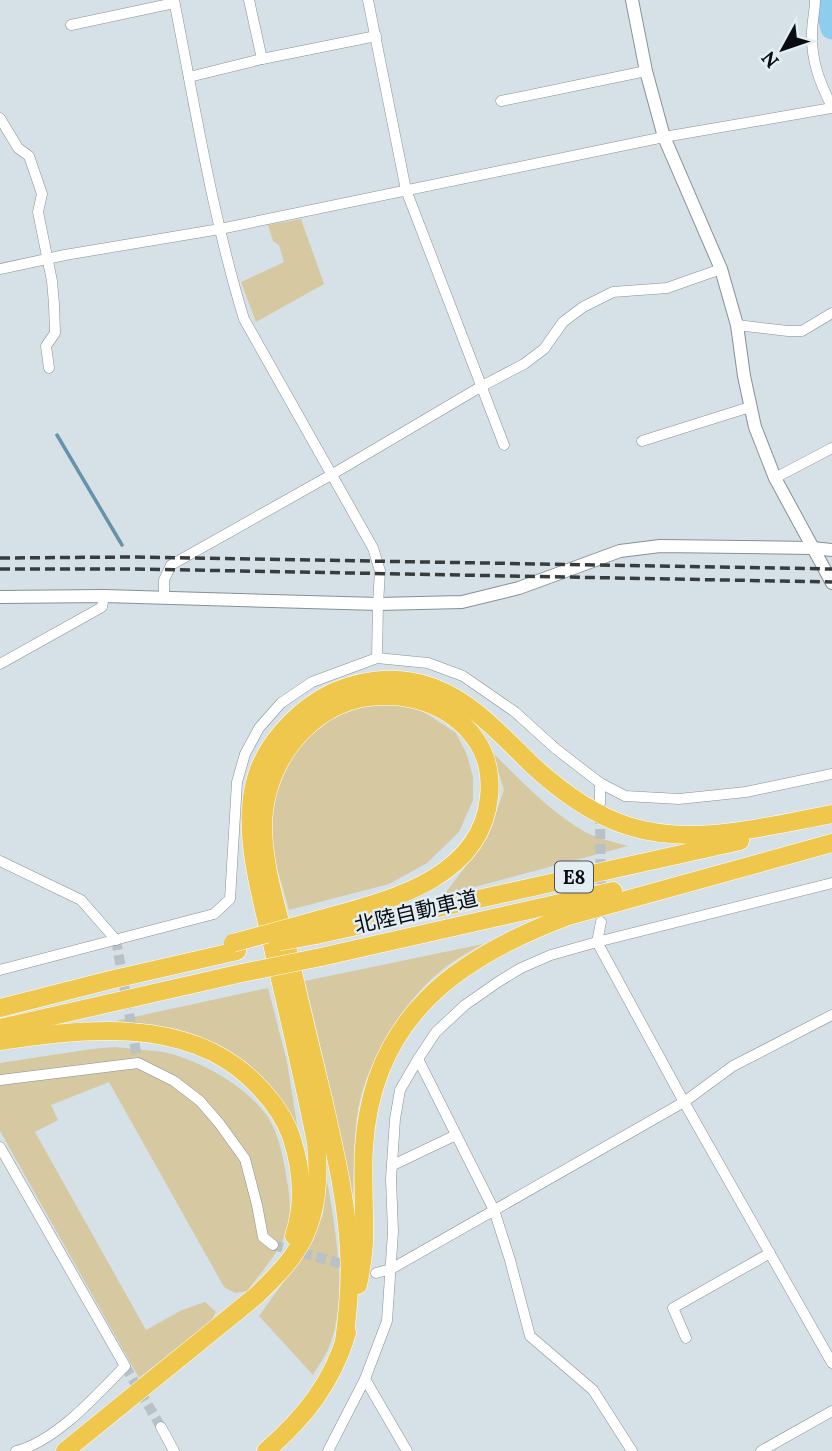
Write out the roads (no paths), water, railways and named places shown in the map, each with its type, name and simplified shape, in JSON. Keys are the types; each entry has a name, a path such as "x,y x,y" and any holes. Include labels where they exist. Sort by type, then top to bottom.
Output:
{"highway":[{"path":"66,1450 257,1295 285,1266 311,1220 318,1183 316,1143 251,836 253,794 257,775 274,743 296,716 317,701 360,682 411,682 430,686 466,704 572,799 610,820 631,827 679,835 706,834 832,814"},
{"path":"315,928 424,884 454,863 473,842 485,821 490,792 486,759 469,730 456,717 438,706 399,696 379,696 359,698 321,714 291,744 272,776 264,814 267,856 343,1193 350,1282 344,1342"},
{"name":"北陸自動車道","path":"0,1008 315,928 832,820"},
{"path":"266,1451 294,1424 319,1394 344,1342 357,1291 364,1246 364,1148 371,1105 384,1062 394,1042 412,1015 435,990 471,962 538,927 568,916 832,843"},
{"name":"北陸自動車道","path":"0,1028 832,843"},
{"path":"0,1041 86,1031 159,1035 216,1054 258,1086 276,1107 289,1132 296,1150 302,1187 298,1224 288,1252 257,1295"}],"street":[{"path":"249,0 262,59"},
{"path":"368,0 406,190 504,445"},
{"path":"632,0 646,71 664,137 721,269 737,326 755,427 775,478 832,583"},
{"path":"0,269 220,229 664,137 832,108 813,59 812,35 816,0"},
{"path":"71,25 174,1 220,229 244,319 373,548 380,571 377,658"},
{"path":"189,77 376,36"},
{"path":"501,101 646,71"},
{"path":"0,118 18,148 29,156 41,194 38,212 54,304 55,333 46,346 48,368"},
{"path":"164,598 164,580 172,565 524,364 544,349 563,322 583,307 613,292 667,288 721,269"},
{"path":"737,326 802,331 832,313"},
{"path":"642,441 750,407"},
{"path":"775,478 832,449"},
{"path":"0,597 104,596 378,604 462,602 519,588 620,551 660,546 832,550"},
{"path":"0,664 102,607 104,596"},
{"path":"0,970 214,914 230,899 237,782 244,754 259,728 281,703 312,682 377,658 428,663 463,676 515,712 556,749 600,783 625,796 679,799 746,792 832,774"},
{"path":"600,783 600,803"},
{"path":"0,861 81,900 116,940"},
{"path":"328,1451 365,1379 387,1321 393,1232 391,1179 395,1119 400,1090 436,1032 465,1005 498,982 551,955 832,883"},
{"path":"601,922 597,942 832,1363"},
{"path":"376,1273 391,1269 684,1102 733,1066 832,1015"},
{"path":"418,1059 494,1210 530,1336 593,1390 632,1451"},
{"path":"0,1080 138,1063 174,1081 200,1101 245,1159 263,1237 273,1245"},
{"path":"393,1166 456,1135"},
{"path":"0,1147 125,1366 78,1412 52,1433 28,1448 16,1451"},
{"path":"686,1338 673,1308 770,1253"},
{"path":"365,1379 407,1451"},
{"path":"761,1451 832,1411"},
{"path":"161,1427 174,1451"}],"waterway":[{"path":"824,0 832,28"},
{"path":"57,435 122,545"}],"tunnel":[{"path":"600,814 601,897"},
{"path":"116,940 138,1063"},
{"path":"273,1245 376,1273"},
{"path":"125,1366 161,1427"}],"railway":[{"path":"0,558 135,557 832,569"},
{"path":"0,569 136,569 832,582"}]}
